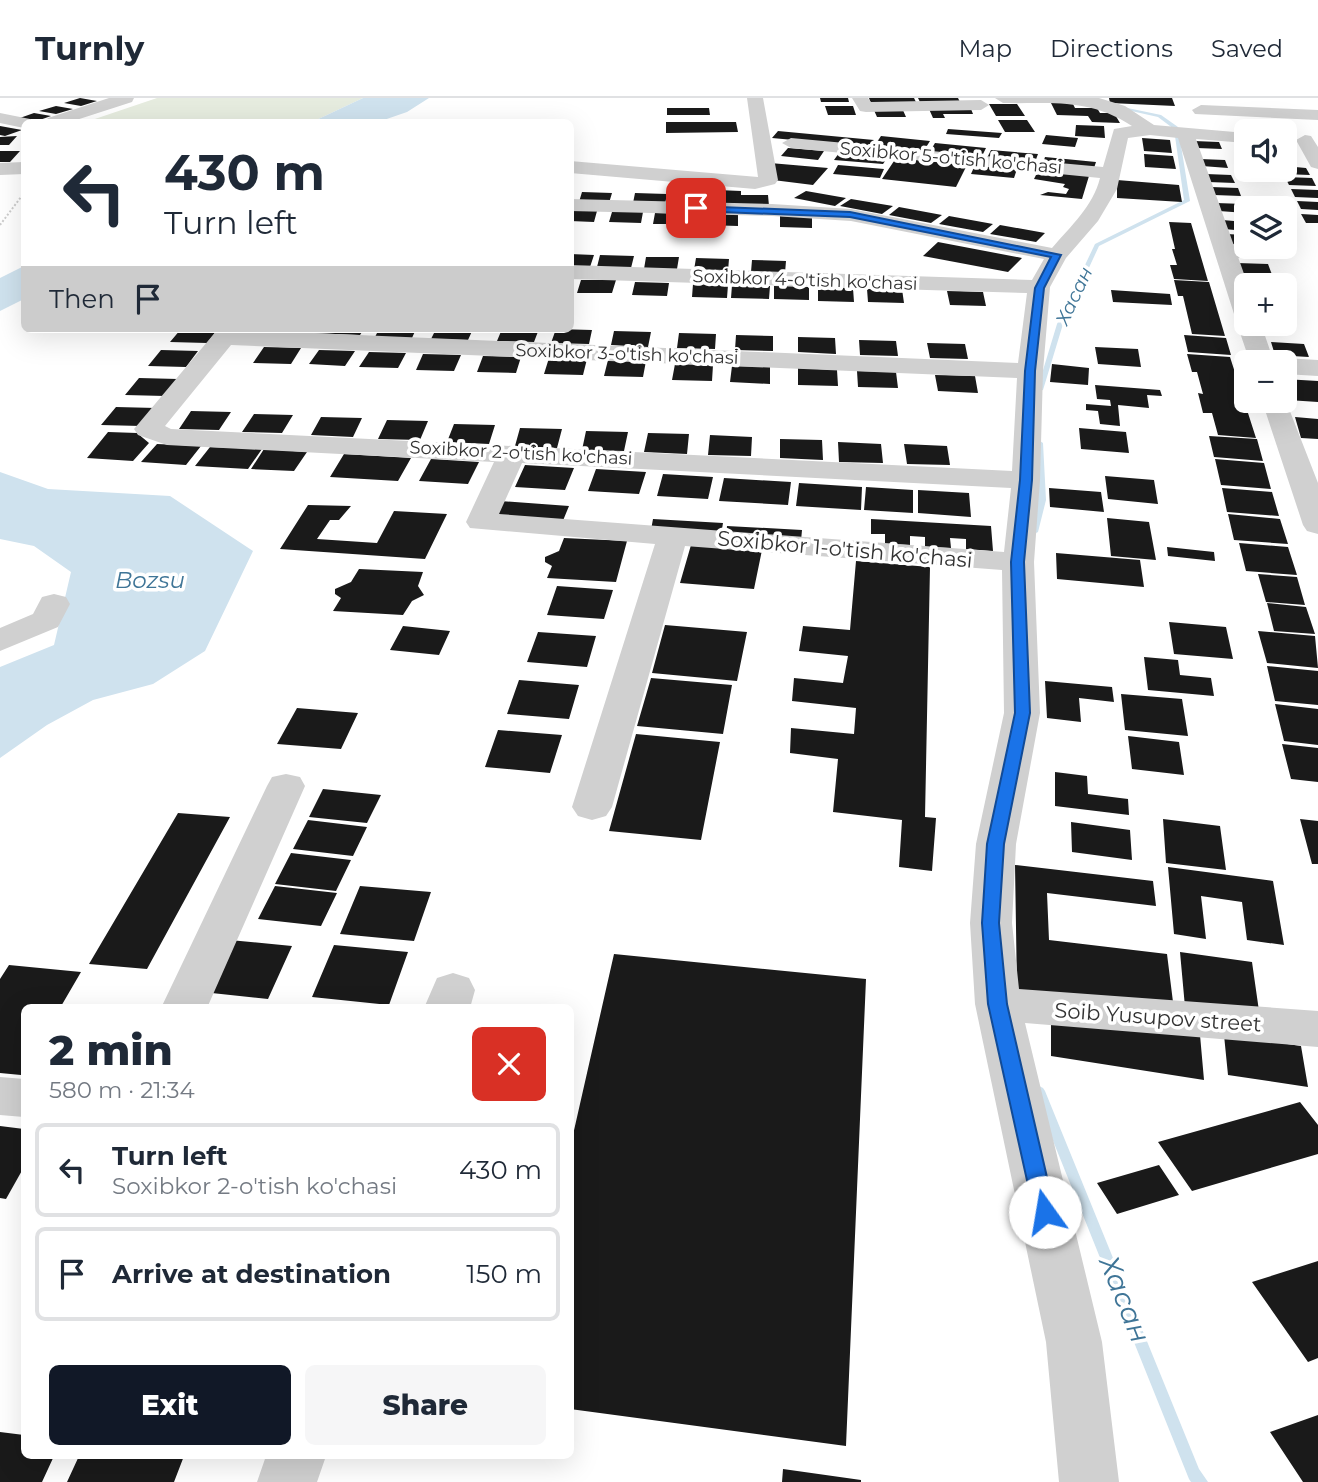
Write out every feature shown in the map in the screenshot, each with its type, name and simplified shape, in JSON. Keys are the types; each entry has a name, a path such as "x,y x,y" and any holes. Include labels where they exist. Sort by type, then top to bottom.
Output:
{"street":[{"path":"574,167 755,183 768,180 755,98"},
{"path":"860,98 866,107 983,107"},
{"path":"1003,98 1086,99 1172,127 1234,136"},
{"path":"65,119 133,100"},
{"path":"88,119 133,100"},
{"path":"1089,1482 1074,1342 998,1004 990,923 996,844 1022,713 1018,562 1026,480 1030,371 1048,271 1091,217 1107,189 1120,133 1318,115"},
{"path":"0,118 21,122"},
{"path":"1172,127 1234,284"},
{"path":"1312,141 1318,163"},
{"name":"Soxibkor 5-o'tish ko'chasi","path":"791,143 1110,173"},
{"path":"0,169 21,168"},
{"path":"574,205 785,210 850,215 1048,271"},
{"name":"Soxibkor 4-o'tish ko'chasi","path":"574,272 1048,271"},
{"name":"Soxibkor 3-o'tish ko'chasi","path":"227,333 1030,371"},
{"name":"Soxibkor 2-o'tish ko'chasi","path":"227,333 148,429 167,437 1026,480"},
{"path":"1297,367 1318,368"},
{"path":"1279,413 1318,525"},
{"name":"Soxibkor 1-o'tish ko'chasi","path":"512,453 481,522 1018,562"},
{"path":"592,807 673,535"},
{"path":"0,641 46,620 54,604"},
{"path":"186,1004 286,786"},
{"name":"Soib Yusupov street","path":"998,1004 1318,1029"},
{"path":"0,1096 21,1098"},
{"path":"287,1482 295,1459"}],"path":[{"path":"0,225 21,196"}],"shaded area":[{"path":"157,98 363,98 318,119 95,119"}],"water":[{"path":"363,98 429,98 407,112 387,119 318,119"},
{"path":"21,268 21,300 0,311 0,278"},
{"name":"Bozsu","path":"0,472 48,489 170,496 253,551 205,651 153,684 93,700 47,725 0,758 0,667 54,645 71,572 34,546 0,539"}],"building":[{"path":"80,98 97,101 81,106 64,103"},
{"path":"820,98 848,98 849,102 821,102"},
{"path":"869,98 914,98 917,104 871,104"},
{"path":"918,98 958,98 961,104 921,104"},
{"path":"1109,98 1172,98 1175,106 1110,103"},
{"path":"1050,101 1072,102 1075,108 1097,108 1100,113 1114,113 1120,123 1092,122 1088,116 1057,115"},
{"path":"989,104 1017,104 1025,116 996,116"},
{"path":"56,106 73,109 56,114 39,111"},
{"path":"825,106 853,106 856,115 828,115"},
{"path":"667,108 709,108 710,115 667,115"},
{"path":"873,108 902,108 906,117 877,117"},
{"path":"929,109 971,109 973,114 943,114 945,118 933,118"},
{"path":"34,113 51,116 42,119 17,119"},
{"path":"998,120 1027,120 1035,132 1005,132"},
{"path":"666,122 736,122 738,132 666,133"},
{"path":"1076,125 1104,126 1105,138 1075,136"},
{"path":"0,126 21,130 5,136 0,135"},
{"path":"948,129 1002,133 999,138 946,134"},
{"path":"778,131 874,140 869,147 772,138"},
{"path":"1046,135 1078,138 1075,147 1042,144"},
{"path":"17,136 9,145 0,145 0,137"},
{"path":"881,136 930,141 923,152 873,148"},
{"path":"1142,138 1170,140 1172,153 1144,151"},
{"path":"1194,141 1219,142 1222,149 1197,148"},
{"path":"935,143 986,148 981,158 929,153"},
{"path":"788,148 824,151 818,160 781,156"},
{"path":"991,150 1038,154 1035,162 987,158"},
{"path":"0,151 20,151 10,162 0,162"},
{"path":"839,153 888,157 883,164 834,160"},
{"path":"1144,154 1173,156 1176,169 1145,167"},
{"path":"1045,157 1096,162 1094,168 1043,163"},
{"path":"896,158 967,165 956,187 882,179"},
{"path":"1200,159 1225,160 1228,168 1202,166"},
{"path":"770,163 828,168 813,185 773,180"},
{"path":"838,165 884,169 880,178 833,174"},
{"path":"975,165 1017,169 1014,178 971,174"},
{"path":"1297,167 1306,168 1310,175 1297,174"},
{"path":"1038,171 1089,176 1082,199 1040,195 1048,192 1066,194 1069,189 1063,187 1065,184 1034,179"},
{"path":"1206,174 1231,175 1235,183 1208,182"},
{"path":"1297,177 1312,178 1316,186 1289,185 1288,182 1297,182"},
{"path":"1117,180 1179,185 1182,202 1117,198"},
{"path":"1211,187 1238,188 1241,196 1214,195"},
{"path":"1291,189 1318,190 1318,198 1294,196"},
{"path":"717,190 741,191 741,195 768,195 769,206 688,204 689,194 717,194"},
{"path":"806,191 846,198 835,206 794,198"},
{"path":"582,192 612,193 609,203 579,202"},
{"path":"635,193 667,194 665,204 633,203"},
{"path":"851,199 893,206 882,214 840,206"},
{"path":"1297,201 1318,202 1318,210 1301,209"},
{"path":"1216,203 1234,204 1234,212 1219,211"},
{"path":"899,207 942,215 931,223 889,215"},
{"path":"574,211 597,211 594,222 574,221"},
{"path":"612,212 643,212 641,223 609,222"},
{"path":"655,213 687,214 685,224 653,224"},
{"path":"707,214 738,215 738,226 706,225"},
{"path":"1301,214 1318,215 1318,223 1306,223"},
{"path":"780,216 812,217 812,228 780,227"},
{"path":"949,216 993,224 983,232 939,224"},
{"path":"1222,220 1234,221 1234,230 1224,229"},
{"path":"1169,222 1191,223 1208,281 1174,279 1170,265 1177,265"},
{"path":"1000,225 1045,233 1036,242 990,234"},
{"path":"1226,234 1234,234 1234,244 1230,244"},
{"path":"938,242 1022,258 1008,272 923,256"},
{"path":"574,254 594,255 590,267 574,266"},
{"path":"600,255 634,256 631,268 597,267"},
{"path":"646,257 679,257 677,269 644,269"},
{"path":"696,258 729,259 728,271 694,270"},
{"path":"752,260 786,261 785,273 751,272"},
{"path":"1237,263 1268,264 1271,273 1241,273"},
{"path":"581,280 616,280 612,293 577,293"},
{"path":"1174,280 1209,282 1225,336 1192,334 1183,296 1178,296"},
{"path":"635,282 669,283 667,296 632,295"},
{"path":"693,284 728,285 727,298 692,297"},
{"path":"732,285 770,286 769,299 731,298"},
{"path":"774,286 809,287 809,300 774,299"},
{"path":"818,287 853,288 854,302 818,301"},
{"path":"867,289 902,289 904,303 868,302"},
{"path":"1111,290 1170,294 1172,305 1113,302"},
{"path":"947,291 983,292 986,306 950,305"},
{"path":"592,330 589,344 551,343 555,333"},
{"path":"614,331 651,332 648,347 611,345"},
{"path":"178,333 215,333 207,343 170,342"},
{"path":"310,333 361,333 360,335"},
{"path":"377,333 414,333 412,338 375,337"},
{"path":"434,333 471,333 468,340 431,339"},
{"path":"500,333 537,333 534,342 497,341"},
{"path":"679,333 716,334 715,349 677,348"},
{"path":"736,335 773,336 773,351 735,350"},
{"path":"1184,335 1226,338 1231,355 1188,352"},
{"path":"798,337 835,338 836,354 798,352"},
{"path":"859,340 896,341 898,356 860,355"},
{"path":"1271,342 1304,344 1309,357 1297,356 1297,350 1273,350"},
{"path":"927,343 965,344 968,359 930,358"},
{"path":"264,347 301,348 291,364 253,363"},
{"path":"1095,347 1138,349 1141,367 1098,364"},
{"path":"161,350 198,351 186,367 148,366"},
{"path":"319,350 355,351 345,366 309,364"},
{"path":"369,352 406,353 398,368 359,367"},
{"path":"423,354 461,355 454,371 416,370"},
{"path":"1187,354 1230,357 1234,369 1234,413 1248,413 1256,438 1218,435 1212,413 1203,413 1198,393 1203,394 1197,372 1192,372"},
{"path":"483,356 521,357 516,373 477,372"},
{"path":"549,358 587,359 583,375 544,374"},
{"path":"608,360 646,361 643,377 604,376"},
{"path":"675,364 713,365 712,381 672,380"},
{"path":"1052,364 1089,368 1088,385 1050,382"},
{"path":"732,366 770,367 770,384 730,382"},
{"path":"798,368 837,370 838,386 798,385"},
{"path":"857,371 896,372 898,388 858,387"},
{"path":"935,375 975,376 978,393 938,391"},
{"path":"139,378 178,379 165,396 125,395"},
{"path":"1297,380 1318,381 1318,402 1297,401"},
{"path":"1095,385 1160,390 1162,396 1147,395 1149,408 1118,405 1120,426 1100,424 1098,411 1086,410 1086,404 1111,406 1110,400 1097,399"},
{"path":"116,407 156,408 141,426 101,425"},
{"path":"191,411 231,412 219,430 179,429"},
{"path":"254,414 293,415 282,433 242,432"},
{"path":"321,417 362,418 353,437 311,435"},
{"path":"1295,417 1318,419 1318,439 1301,438"},
{"path":"387,420 428,421 420,440 378,439"},
{"path":"454,424 495,425 489,444 447,442"},
{"path":"520,428 562,429 557,448 515,446"},
{"path":"1079,428 1126,432 1129,453 1081,449"},
{"path":"586,431 628,432 624,451 582,450"},
{"path":"108,432 137,433 149,443 133,461 87,458"},
{"path":"648,433 689,434 687,454 644,452"},
{"path":"710,435 752,437 751,456 708,455"},
{"path":"1209,436 1257,439 1263,461 1214,457"},
{"path":"780,439 822,440 823,460 780,458"},
{"path":"838,442 881,444 883,463 839,462"},
{"path":"157,444 201,446 186,465 141,462"},
{"path":"904,444 947,446 950,465 907,464"},
{"path":"210,447 262,449 248,469 195,466"},
{"path":"264,449 307,452 294,471 251,469"},
{"path":"344,454 411,458 398,481 330,477"},
{"path":"431,459 479,462 468,484 419,481"},
{"path":"1215,459 1264,463 1271,489 1221,485"},
{"path":"525,465 574,468 565,490 515,487"},
{"path":"596,469 646,472 639,494 588,491"},
{"path":"663,474 713,477 708,499 657,496"},
{"path":"1105,476 1154,480 1158,504 1108,499"},
{"path":"724,478 791,482 788,505 719,501"},
{"path":"799,483 862,487 861,510 796,506"},
{"path":"866,487 913,490 913,513 864,510"},
{"path":"1049,488 1101,492 1104,512 1050,507"},
{"path":"1222,488 1272,492 1279,516 1227,512"},
{"path":"918,490 969,493 971,517 918,513"},
{"path":"500,501 569,506 562,523 492,518"},
{"path":"308,505 351,506 339,520 330,520 317,539 377,543 394,511 447,514 425,559 280,549"},
{"path":"1228,514 1280,519 1288,544 1234,540"},
{"path":"1107,518 1149,522 1156,560 1111,556"},
{"path":"653,519 723,523 721,535 651,530"},
{"path":"871,519 991,526 993,551 966,549 966,539 950,538 951,548 925,547 925,537 910,536 910,545 885,544 885,534 871,534"},
{"path":"727,526 802,530 801,541 726,536"},
{"path":"564,538 627,541 616,582 547,578 552,566 545,562 545,557 559,551"},
{"path":"1239,543 1288,547 1297,575 1246,571"},
{"path":"691,545 762,550 754,589 680,583"},
{"path":"1167,547 1214,552 1215,561 1168,556"},
{"path":"1056,553 1140,560 1144,587 1057,579"},
{"path":"856,561 930,567 925,817 936,818 932,871 899,867 902,820 833,812 838,759 790,753 791,728 854,734 856,708 792,701 794,678 843,683 848,656 799,651 803,626 850,630"},
{"path":"359,569 423,572 418,586 424,595 412,601 403,615 333,611 341,598 335,594 335,589 351,582"},
{"path":"1258,574 1297,577 1305,605 1266,602"},
{"path":"557,586 613,590 604,619 547,615"},
{"path":"1267,603 1306,607 1315,634 1274,631"},
{"path":"1169,622 1226,627 1233,659 1174,654"},
{"path":"665,625 747,632 737,681 652,673"},
{"path":"403,626 450,631 439,655 390,650"},
{"path":"1258,631 1315,636 1318,668 1267,663"},
{"path":"538,632 596,636 587,667 527,662"},
{"path":"1144,657 1178,660 1180,675 1211,678 1214,696 1148,690"},
{"path":"1267,666 1318,671 1318,705 1275,701"},
{"path":"651,678 732,685 723,734 637,726"},
{"path":"519,680 579,685 569,719 507,714"},
{"path":"1045,681 1112,687 1114,702 1079,698 1081,722 1047,718"},
{"path":"1121,694 1182,699 1188,736 1125,730"},
{"path":"1275,704 1318,709 1318,745 1284,741"},
{"path":"297,708 358,713 341,749 277,744"},
{"path":"498,730 562,735 550,773 485,767"},
{"path":"636,734 720,742 701,840 609,831"},
{"path":"1128,736 1179,742 1184,775 1132,769"},
{"path":"1282,744 1318,748 1318,782 1291,779"},
{"path":"1055,772 1087,776 1088,794 1128,799 1129,815 1055,806"},
{"path":"323,789 381,795 367,823 309,817"},
{"path":"178,813 230,817 147,969 89,964"},
{"path":"1163,819 1220,826 1226,870 1166,863"},
{"path":"1300,819 1318,821 1318,864 1312,864"},
{"path":"308,820 367,827 353,856 293,849"},
{"path":"1071,822 1130,830 1132,860 1072,852"},
{"path":"291,853 351,860 336,891 275,884"},
{"path":"1015,865 1153,881 1156,906 1047,893 1049,940 1167,954 1174,1010 1017,990"},
{"path":"1168,867 1273,881 1284,945 1247,940 1242,902 1201,896 1206,939 1174,934"},
{"path":"275,886 337,893 321,926 258,919"},
{"path":"360,886 431,892 414,941 340,934"},
{"path":"219,939 292,946 268,999 193,991"},
{"path":"334,945 408,952 389,1004 312,997"},
{"path":"1180,952 1252,962 1260,1018 1185,1007"},
{"path":"614,954 866,979 846,1446 574,1410 574,1130"},
{"path":"9,965 81,972 62,1004 21,1004 21,1075 0,1073 0,979"},
{"path":"1051,1013 1200,1035 1204,1080 1051,1056"},
{"path":"1224,1035 1301,1046 1308,1087 1228,1075"},
{"path":"1300,1102 1318,1125 1318,1154 1192,1191 1158,1142"},
{"path":"0,1126 21,1129 21,1172 6,1199 0,1198"},
{"path":"1159,1165 1179,1195 1117,1214 1097,1183"},
{"path":"1318,1261 1318,1358 1308,1362 1252,1282"},
{"path":"1318,1415 1318,1482 1303,1482 1270,1432"},
{"path":"0,1432 21,1435 21,1459 53,1459 42,1482 0,1482"},
{"path":"78,1459 183,1459 174,1482 67,1482"},
{"path":"783,1469 861,1480 861,1482 782,1482"}],"waterway":[{"name":"Хасан","path":"1040,390 1060,324 1097,245 1187,201 1176,128 1159,116 1120,107"},
{"name":"Хасан","path":"1034,532 1042,500 1040,443"},
{"name":"Хасан","path":"1039,1091 1194,1474 1200,1482"}],"route":[{"path":"696,208 811,211 850,215 1056,255 1040,288 1030,371 1026,480 1018,562 1022,713 996,844 990,923 998,1004 1045,1212"}]}
